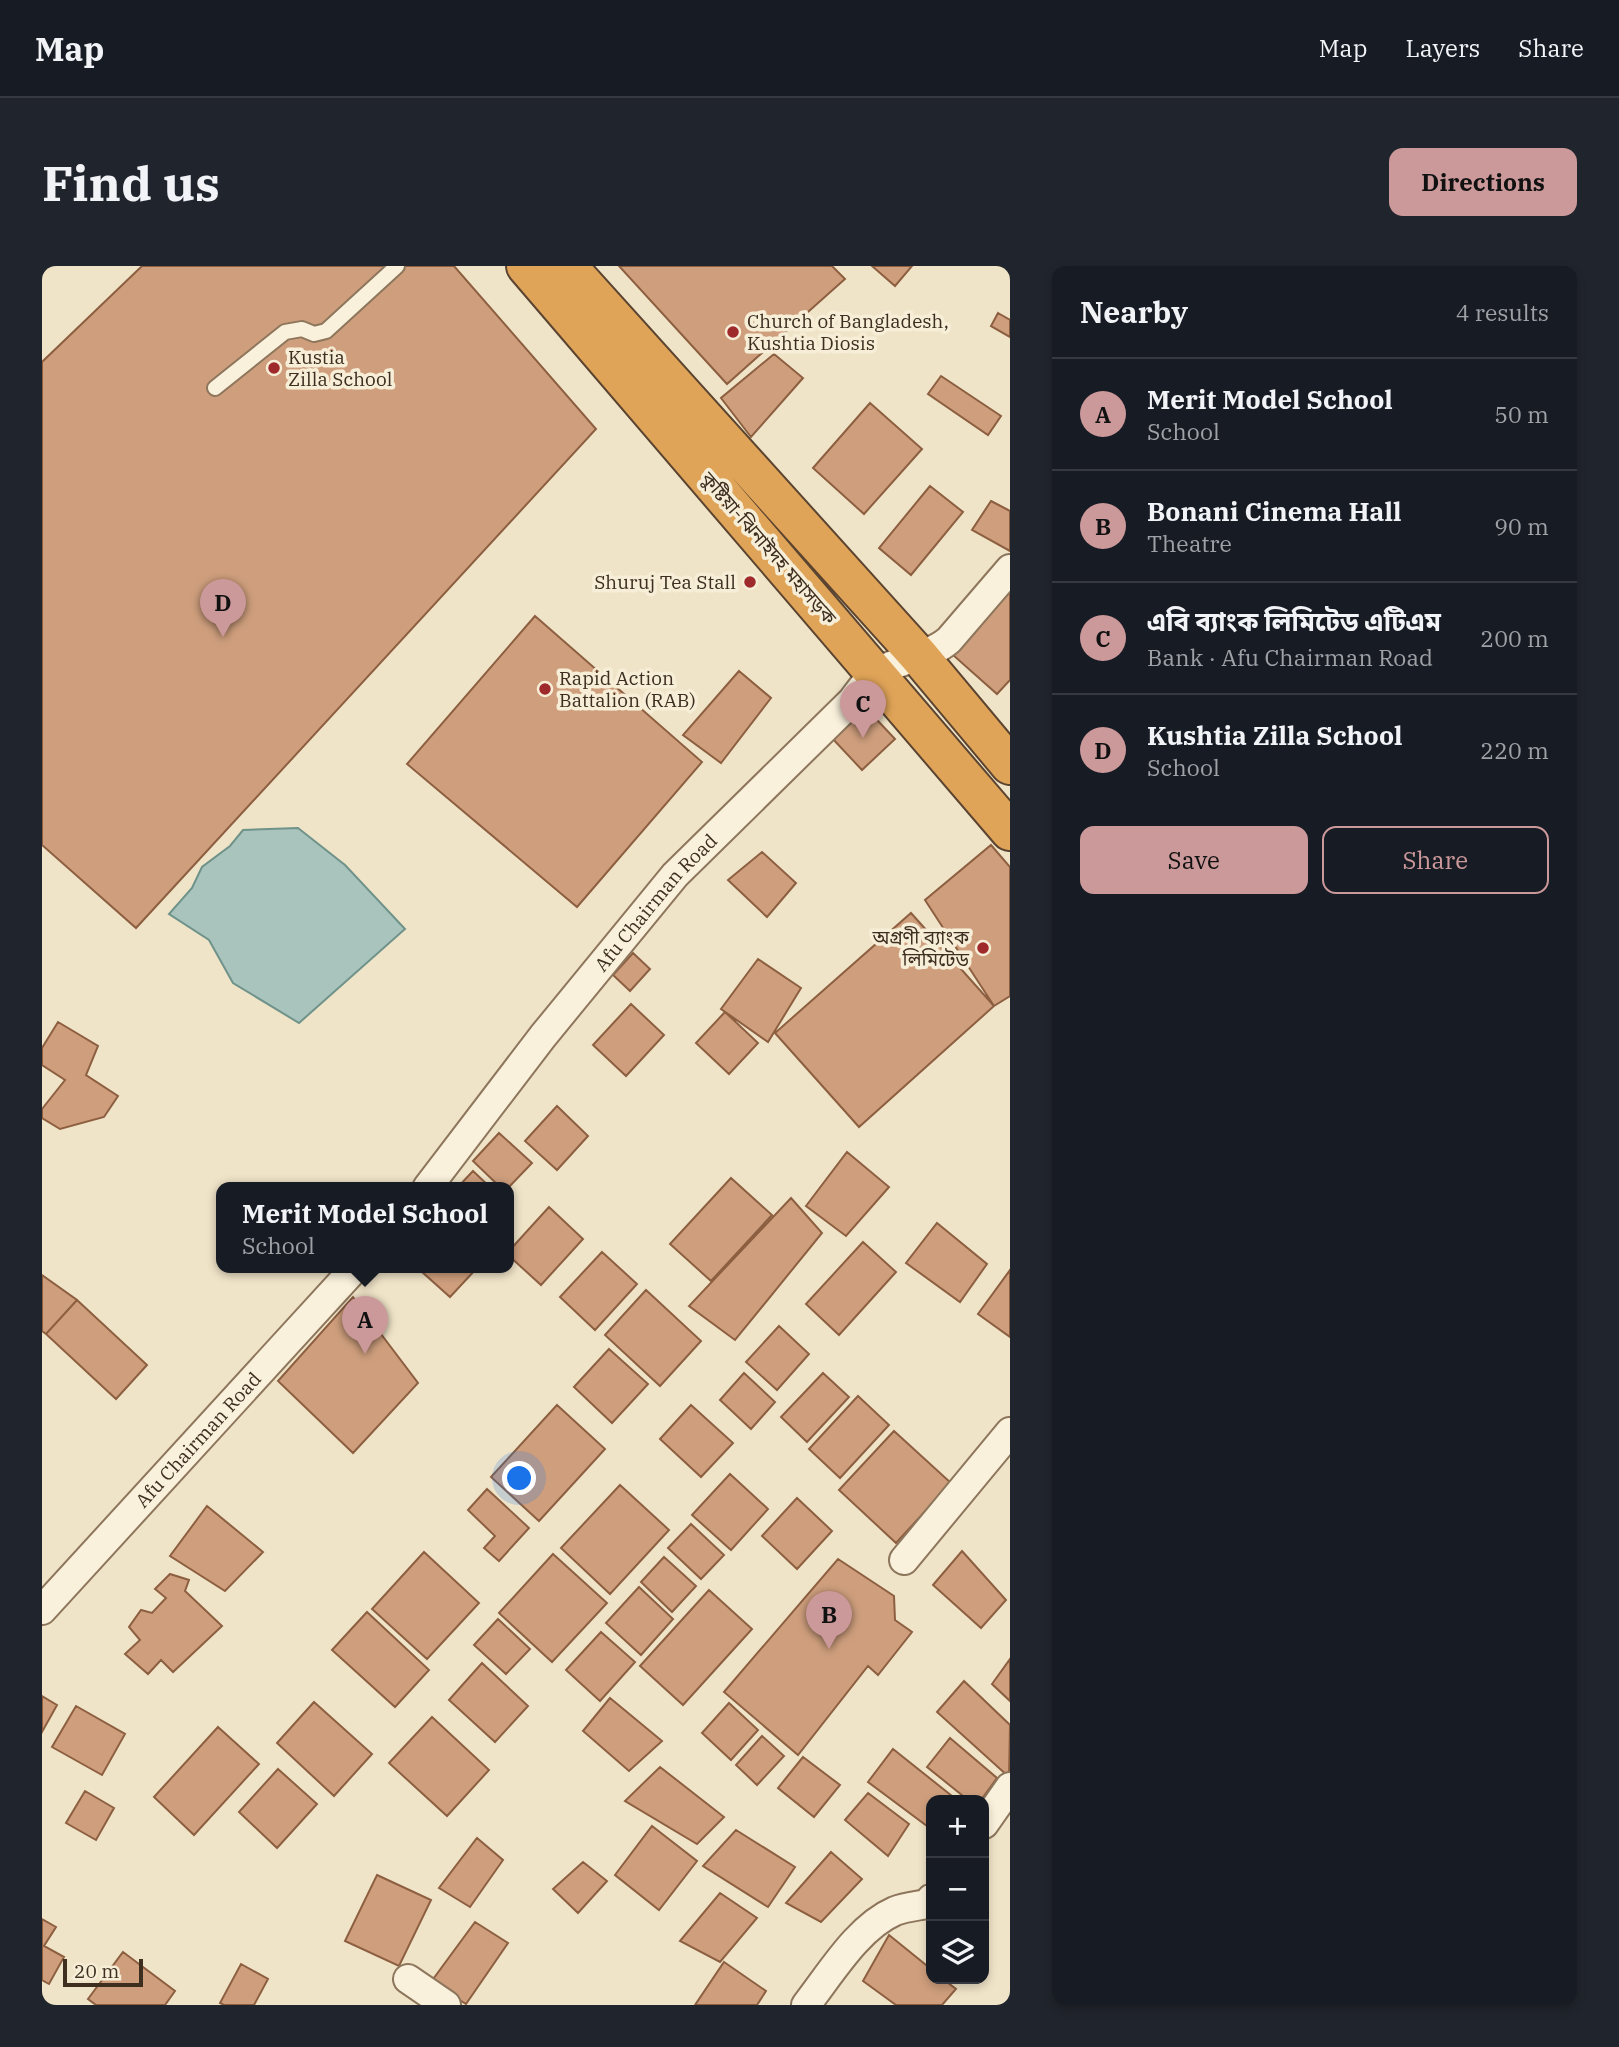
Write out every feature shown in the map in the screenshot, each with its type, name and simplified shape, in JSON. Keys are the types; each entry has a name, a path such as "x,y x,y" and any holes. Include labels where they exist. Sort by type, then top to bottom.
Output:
{"highway":[{"name":"কুষ্টিয়া-ঝিনাইদহ মহাসড়ক","path":"526,266 1010,831"},
{"name":"কুষ্টিয়া-ঝিনাইদহ মহাসড়ক","path":"567,266 918,655 1010,765"}],"street":[{"name":"Afu Chairman Road","path":"432,1182 543,1036 675,875 852,701 876,673 939,649 1010,569"},
{"name":"Afu Chairman Road","path":"42,1610 350,1273"},
{"path":"904,1560 1010,1432"},
{"path":"989,1817 1010,1787"},
{"path":"806,2005 850,1948 873,1924 898,1909 926,1904"},
{"path":"408,1979 446,2005"}],"lane":[{"path":"215,388 285,332 302,329 314,334 326,331 397,266"}],"water":[{"path":"298,828 345,865 405,929 299,1023 233,983 209,940 169,914 192,888 202,867 230,846 243,830"}],"building":[{"path":"142,266 454,266 596,429 136,928 42,845 42,362"},
{"name":"Church of Bangladesh, Kushtia Diosis","path":"619,266 832,266 845,279 727,384"},
{"path":"872,266 912,266 895,286"},
{"path":"998,313 1010,320 1010,337 991,326"},
{"path":"774,354 803,378 751,437 721,398"},
{"path":"941,376 1001,416 988,435 928,394"},
{"path":"870,403 922,449 864,514 813,468"},
{"path":"930,486 963,512 911,575 879,548"},
{"path":"991,501 1010,511 1010,551 972,530"},
{"path":"1010,591 1010,680 997,694 953,655"},
{"name":"Rapid Action Battalion (RAB)","path":"535,616 702,762 577,907 407,764"},
{"path":"739,671 771,698 721,763 683,735"},
{"path":"863,705 895,739 862,770 831,737"},
{"name":"অগ্রণী ব্যাংক লিমিটেড","path":"991,845 1010,867 1010,996 994,1006 925,900"},
{"path":"762,852 796,883 767,917 728,880"},
{"path":"911,913 994,1006 859,1127 775,1033"},
{"path":"633,953 650,969 630,991 613,975"},
{"path":"758,959 801,988 768,1042 721,1009"},
{"path":"631,1004 664,1035 626,1076 593,1045"},
{"path":"725,1012 758,1043 729,1074 696,1043"},
{"path":"58,1022 98,1046 86,1075 118,1096 104,1117 60,1129 42,1118 42,1109 65,1080 42,1065 42,1048"},
{"path":"557,1106 588,1136 557,1170 525,1141"},
{"path":"499,1133 532,1163 514,1182 495,1182 473,1161"},
{"path":"847,1152 889,1187 846,1236 806,1206"},
{"path":"473,1171 485,1182 463,1182"},
{"path":"731,1178 772,1215 711,1281 670,1244"},
{"path":"791,1198 822,1233 735,1340 689,1306"},
{"path":"549,1207 583,1239 541,1285 514,1260 514,1245"},
{"path":"937,1223 987,1264 960,1302 906,1263"},
{"path":"863,1242 896,1272 839,1335 806,1304"},
{"path":"602,1252 637,1284 595,1330 560,1297"},
{"path":"1010,1270 1010,1337 978,1314"},
{"path":"423,1273 472,1273 450,1297"},
{"path":"42,1275 77,1300 46,1334 42,1331"},
{"path":"646,1290 701,1341 660,1386 605,1335"},
{"path":"353,1297 418,1383 353,1453 278,1381"},
{"path":"77,1300 147,1365 116,1399 46,1334"},
{"path":"779,1326 809,1354 777,1390 746,1362"},
{"path":"609,1349 648,1384 612,1423 574,1387"},
{"path":"744,1373 775,1402 751,1429 720,1400"},
{"path":"823,1373 849,1397 807,1442 781,1417"},
{"path":"858,1396 889,1425 840,1478 809,1449"},
{"path":"557,1405 605,1449 539,1521 491,1477"},
{"path":"691,1405 733,1443 701,1477 660,1439"},
{"path":"894,1431 951,1483 896,1543 839,1490"},
{"path":"730,1474 768,1509 731,1550 692,1515"},
{"path":"620,1485 669,1530 610,1594 561,1548"},
{"path":"487,1489 529,1528 499,1561 484,1548 495,1536 468,1510"},
{"path":"797,1498 832,1531 797,1569 762,1536"},
{"path":"207,1506 263,1552 225,1591 170,1556"},
{"path":"691,1524 724,1555 701,1579 668,1548"},
{"path":"962,1551 1006,1600 981,1628 933,1585"},
{"path":"424,1552 479,1603 427,1659 372,1609"},
{"path":"553,1554 607,1603 552,1662 499,1613"},
{"path":"664,1557 696,1586 672,1612 641,1582"},
{"path":"838,1559 894,1596 895,1620 912,1632 878,1675 868,1666 798,1755 724,1692"},
{"path":"170,1574 189,1580 185,1591 222,1626 173,1672 161,1660 148,1674 125,1654 140,1640 129,1627 141,1610 152,1613 166,1598 155,1589"},
{"path":"639,1587 673,1619 641,1655 606,1623"},
{"path":"709,1590 752,1629 683,1705 640,1666"},
{"path":"367,1612 429,1670 395,1707 332,1650"},
{"path":"498,1619 530,1649 506,1674 474,1645"},
{"path":"601,1632 635,1662 600,1701 566,1670"},
{"path":"1010,1659 1010,1701 992,1684"},
{"path":"482,1663 528,1706 495,1742 449,1700"},
{"path":"964,1681 1010,1725 1009,1777 937,1712"},
{"path":"42,1696 57,1705 42,1732"},
{"path":"610,1698 662,1741 629,1771 583,1731"},
{"path":"314,1702 372,1754 334,1796 277,1743"},
{"path":"729,1703 758,1730 731,1760 702,1733"},
{"path":"76,1706 125,1734 102,1775 52,1747"},
{"path":"432,1717 489,1770 447,1816 389,1763"},
{"path":"218,1727 259,1764 194,1835 154,1797"},
{"path":"762,1736 784,1756 757,1785 736,1765"},
{"path":"950,1738 997,1778 985,1795 962,1795 927,1767"},
{"path":"893,1749 951,1795 926,1795 926,1825 868,1782"},
{"path":"803,1757 840,1785 814,1817 778,1788"},
{"path":"660,1767 724,1817 697,1844 625,1801"},
{"path":"278,1769 317,1804 277,1848 239,1812"},
{"path":"85,1791 114,1808 96,1840 66,1823"},
{"path":"868,1793 909,1824 888,1856 845,1820"},
{"path":"652,1826 697,1861 659,1910 615,1875"},
{"path":"736,1830 795,1867 768,1907 703,1866"},
{"path":"477,1838 503,1860 470,1907 439,1888"},
{"path":"831,1852 862,1879 821,1922 786,1903"},
{"path":"583,1862 607,1881 578,1913 553,1889"},
{"path":"377,1875 431,1900 399,1966 345,1941"},
{"path":"720,1893 757,1918 720,1962 680,1941"},
{"path":"42,1919 56,1927 44,1946 64,1957 49,1984 42,1980"},
{"path":"475,1922 508,1943 466,2004 431,1982"},
{"path":"889,1935 926,1965 926,1984 950,1984 956,1989 942,2005 896,2005 863,1981"},
{"path":"123,1952 175,1991 165,2005 96,2005 88,1999"},
{"path":"724,1962 766,1991 757,2005 695,2005"},
{"path":"241,1964 268,1979 254,2005 224,2005 220,2003"}],"place":[{"name":"Church of Bangladesh, Kushtia Diosis","path":"733,332"},
{"name":"Kustia Zilla School","path":"274,368"},
{"name":"Shuruj Tea Stall","path":"750,582"},
{"name":"Kushtia Zilla School","path":"223,637"},
{"name":"Rapid Action Battalion (RAB)","path":"545,689"},
{"name":"এবি ব্যাংক লিমিটেড এটিএম","path":"863,738"},
{"name":"অগ্রণী ব্যাংক লিমিটেড","path":"983,948"},
{"name":"Merit Model School","path":"365,1354"},
{"name":"Bonani Cinema Hall","path":"829,1649"}]}
